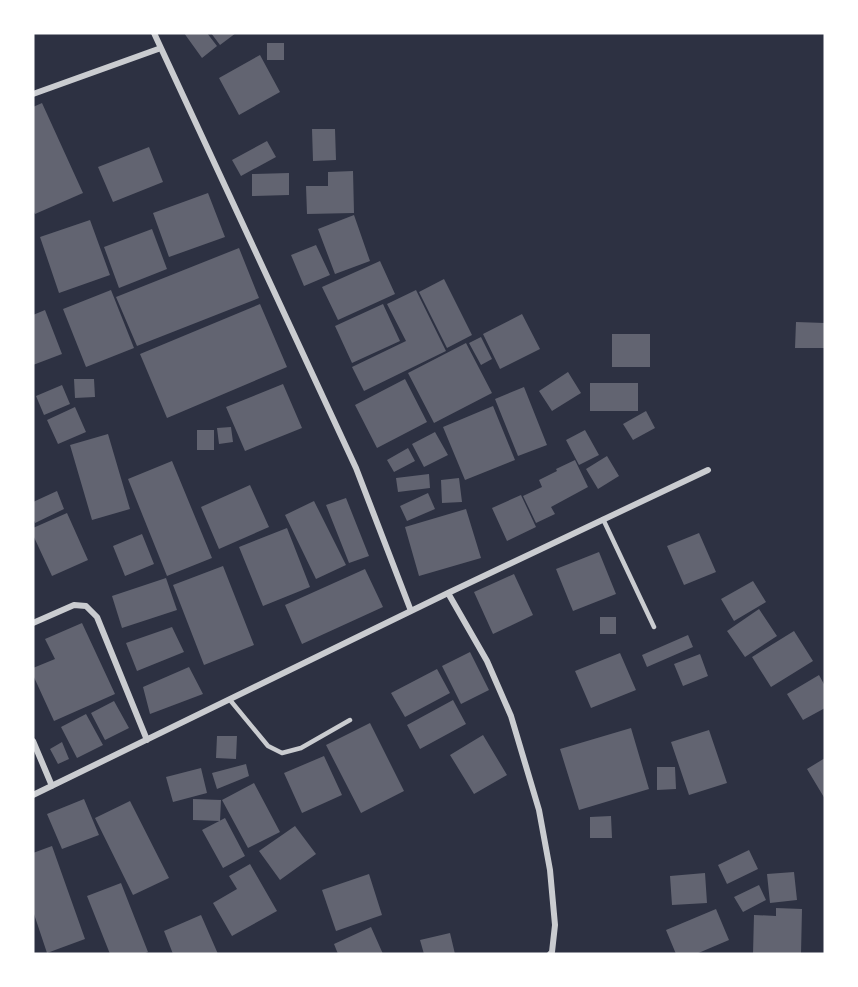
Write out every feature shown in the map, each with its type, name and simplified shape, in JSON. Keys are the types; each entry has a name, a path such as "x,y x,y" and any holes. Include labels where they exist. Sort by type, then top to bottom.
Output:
{"street":[{"path":"154,33 356,468 411,611"},
{"path":"33,94 161,48"},
{"path":"33,795 448,593 708,470"},
{"path":"448,593 487,661 511,716 538,810 550,870 555,925 550,954"},
{"path":"33,623 74,605 86,606 97,617 147,740"},
{"path":"33,741 52,786"}],"lane":[{"path":"603,519 654,627"},
{"path":"230,700 268,746 282,753 301,748 350,720"}],"building":[{"path":"184,33 207,33 217,46 202,58"},
{"path":"211,33 236,33 220,45"},
{"path":"267,43 284,43 284,60 267,60"},
{"path":"260,55 280,92 239,115 219,78"},
{"path":"42,103 83,193 35,214 33,210 33,107"},
{"path":"312,129 335,129 336,160 313,161"},
{"path":"267,141 276,157 241,176 232,160"},
{"path":"149,147 163,182 113,202 98,167"},
{"path":"353,171 354,213 307,214 306,186 328,186 328,172"},
{"path":"289,173 289,195 252,196 252,174"},
{"path":"208,193 225,237 169,257 153,213"},
{"path":"354,215 370,261 335,274 318,229"},
{"path":"90,220 110,275 59,293 40,237"},
{"path":"152,229 167,269 119,288 104,247"},
{"path":"316,245 330,275 304,286 291,255"},
{"path":"239,248 259,298 137,346 116,297"},
{"path":"380,261 395,294 338,320 322,287"},
{"path":"444,279 472,335 447,348 419,292"},
{"path":"111,290 134,348 86,367 63,309"},
{"path":"416,290 446,351 364,391 352,367 406,341 387,304"},
{"path":"260,304 287,367 167,418 140,354"},
{"path":"383,304 400,341 352,363 335,326"},
{"path":"45,310 62,354 33,365 33,315"},
{"path":"522,314 540,349 500,369 483,334"},
{"path":"796,322 825,323 825,348 795,348"},
{"path":"612,334 650,334 650,367 612,367"},
{"path":"481,337 492,359 481,365 469,343"},
{"path":"466,343 492,393 434,423 408,373"},
{"path":"568,372 581,393 552,411 539,391"},
{"path":"74,379 94,379 95,397 75,398"},
{"path":"405,379 427,422 377,448 355,405"},
{"path":"590,383 638,383 638,411 590,411"},
{"path":"283,384 302,428 245,451 226,407"},
{"path":"62,385 70,404 44,415 36,396"},
{"path":"524,387 547,445 518,456 495,399"},
{"path":"493,406 515,460 465,480 443,427"},
{"path":"75,407 86,432 58,444 47,420"},
{"path":"646,411 655,428 633,440 623,424"},
{"path":"231,427 233,442 219,444 217,428"},
{"path":"197,430 214,430 214,450 197,450"},
{"path":"585,430 599,455 579,465 566,440"},
{"path":"435,432 448,455 424,467 412,444"},
{"path":"108,434 130,509 92,520 70,445"},
{"path":"408,448 415,461 394,472 387,460"},
{"path":"607,456 619,476 598,489 586,469"},
{"path":"575,460 588,487 551,507 555,514 536,523 523,496 542,487 539,480"},
{"path":"172,461 212,558 167,576 128,479"},
{"path":"429,474 430,488 398,492 396,478"},
{"path":"459,478 462,502 442,503 441,480"},
{"path":"250,485 269,527 219,549 201,507"},
{"path":"57,491 64,509 35,523 33,502"},
{"path":"428,493 435,509 407,521 400,506"},
{"path":"521,495 536,527 507,541 492,508"},
{"path":"346,498 369,556 349,563 326,505"},
{"path":"314,501 346,565 316,579 285,515"},
{"path":"466,509 481,558 419,576 405,527"},
{"path":"67,513 88,560 52,576 33,535 33,528"},
{"path":"287,528 310,587 263,606 239,547"},
{"path":"699,533 716,572 684,585 667,546"},
{"path":"142,534 154,564 125,576 113,546"},
{"path":"599,552 616,594 573,611 556,569"},
{"path":"223,566 254,645 204,665 173,585"},
{"path":"365,569 383,607 302,644 285,605"},
{"path":"514,574 533,615 493,634 474,592"},
{"path":"166,578 177,610 122,628 112,596"},
{"path":"753,581 766,602 734,621 721,599"},
{"path":"759,609 777,636 745,657 727,631"},
{"path":"600,617 616,617 616,634 600,634"},
{"path":"82,623 115,694 54,721 33,675 33,668 55,659 45,639"},
{"path":"172,627 184,652 137,671 126,643"},
{"path":"794,631 813,661 771,687 752,657"},
{"path":"688,635 693,647 647,667 642,655"},
{"path":"470,652 489,690 461,704 442,666"},
{"path":"620,653 636,690 591,708 575,671"},
{"path":"700,654 708,676 683,686 674,664"},
{"path":"189,667 203,694 150,714 143,687"},
{"path":"437,669 450,693 405,717 391,693"},
{"path":"819,675 825,686 825,708 803,720 787,694"},
{"path":"453,700 466,724 420,749 407,725"},
{"path":"114,701 129,728 105,740 91,713"},
{"path":"86,714 103,745 77,758 61,727"},
{"path":"370,723 404,791 361,813 326,745"},
{"path":"631,728 649,789 579,810 560,749"},
{"path":"709,730 727,783 689,795 671,742"},
{"path":"483,735 507,775 474,794 450,755"},
{"path":"217,736 237,736 236,759 216,758"},
{"path":"62,742 69,759 58,764 50,749"},
{"path":"324,756 342,795 302,813 284,773"},
{"path":"825,758 825,799 807,769"},
{"path":"246,764 249,776 217,789 212,773"},
{"path":"657,767 675,767 676,789 657,790"},
{"path":"201,768 207,793 173,802 166,777"},
{"path":"254,783 280,832 248,848 222,800"},
{"path":"84,799 99,835 62,849 47,814"},
{"path":"193,799 221,800 220,821 193,820"},
{"path":"130,801 169,878 133,895 95,818"},
{"path":"611,816 612,838 590,838 590,817"},
{"path":"225,818 245,856 223,868 202,830"},
{"path":"295,826 316,854 280,880 259,851"},
{"path":"52,846 85,939 47,953 33,911 33,853"},
{"path":"749,850 758,869 727,884 718,865"},
{"path":"250,864 277,911 232,936 213,903 237,889 229,876"},
{"path":"794,872 797,900 770,903 767,874"},
{"path":"705,873 707,903 672,905 670,876"},
{"path":"369,874 382,915 336,931 322,890"},
{"path":"121,883 148,952 143,954 110,954 87,896"},
{"path":"759,885 766,900 743,912 734,897"},
{"path":"776,908 802,909 801,954 753,954 754,915 776,916"},
{"path":"716,909 729,940 696,954 676,954 666,930"},
{"path":"201,915 218,954 173,954 164,931"},
{"path":"371,927 383,954 338,954 334,944"},
{"path":"450,933 455,954 424,954 420,940"}]}
